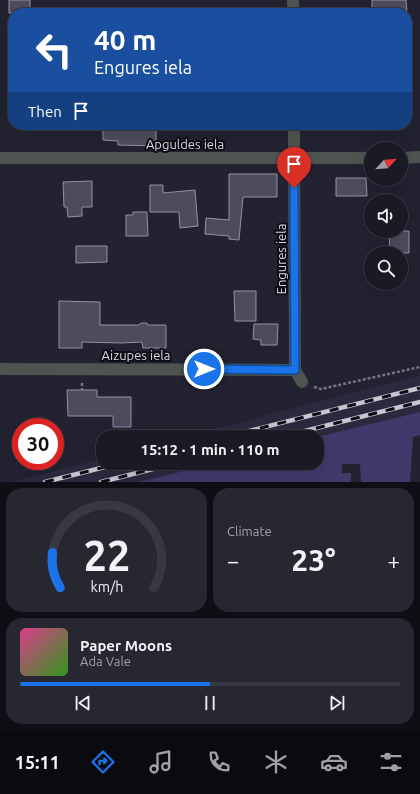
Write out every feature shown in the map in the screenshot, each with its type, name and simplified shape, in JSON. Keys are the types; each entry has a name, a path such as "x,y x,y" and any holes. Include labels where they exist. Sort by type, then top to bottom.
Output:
{"street":[{"name":"Engures iela","path":"294,130 295,370"},
{"name":"Apguldes iela","path":"0,158 364,158"},
{"path":"408,158 420,158"},
{"name":"Aizupes iela","path":"0,369 295,370"},
{"path":"295,370 302,382"}],"path":[{"path":"302,382 321,389 420,367"}],"shaded area":[{"path":"420,375 420,412 324,436 324,430 210,430"},
{"path":"420,412 420,435 413,437 410,482 361,482 360,464 342,464 342,473 351,473 351,482 139,482 188,470 324,470 324,435"},
{"path":"96,460 96,470 188,470 139,482 12,482 58,470 64,470 64,468"}],"building":[{"path":"9,0 30,0 30,8 9,8"},
{"path":"372,0 406,0 407,8 372,8"},
{"path":"103,130 156,130 156,146 118,145 118,141 103,140"},
{"path":"229,174 277,174 277,197 243,197 239,240 229,239 229,236 205,234 206,218 229,220"},
{"path":"336,178 364,178 364,186 366,186 367,194 364,194 364,196 336,196"},
{"path":"92,181 92,207 82,207 82,216 68,217 67,207 64,207 63,182"},
{"path":"150,185 163,185 163,193 195,190 198,226 180,228 179,212 150,212"},
{"path":"133,212 147,212 148,236 126,236 126,215 133,215"},
{"path":"409,231 409,253 408,246 390,246 389,238 408,238"},
{"path":"76,246 107,246 107,262 76,263"},
{"path":"234,291 256,291 256,321 235,321"},
{"path":"59,301 100,302 100,325 139,325 141,323 147,323 148,325 166,325 166,348 143,348 142,342 82,342 82,348 59,348"},
{"path":"254,324 278,324 277,345 261,345 261,340 253,339"},
{"path":"67,390 97,390 97,397 131,397 131,427 113,427 113,416 68,416"}],"railway":[{"path":"253,430 420,388"},
{"path":"309,430 420,402"},
{"path":"45,482 96,469"},
{"path":"101,482 149,470"}],"route":[{"path":"204,369 295,370 294,188"}]}
